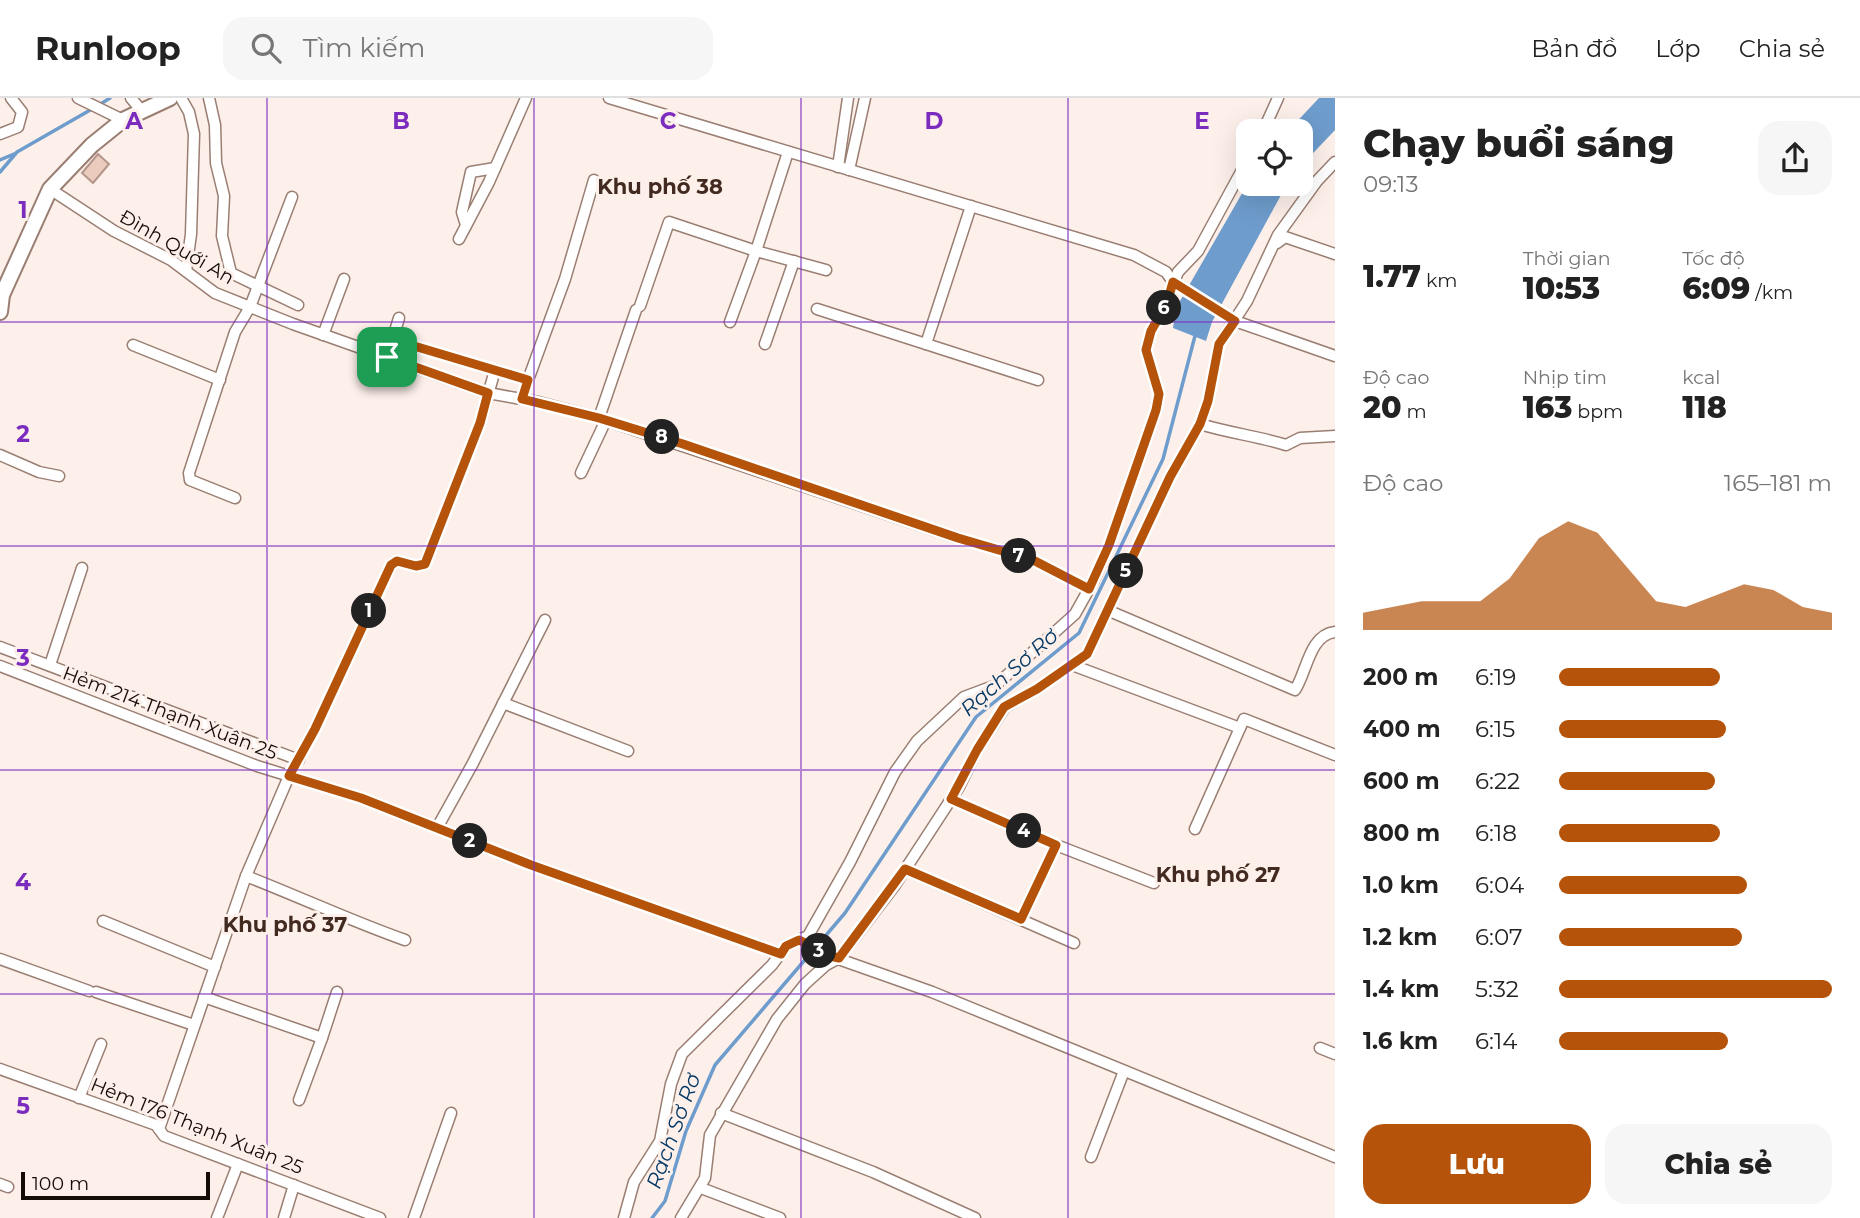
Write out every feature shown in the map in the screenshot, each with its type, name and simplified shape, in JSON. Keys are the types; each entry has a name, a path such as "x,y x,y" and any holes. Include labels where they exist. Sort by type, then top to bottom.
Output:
{"street":[{"path":"0,134 18,127 22,112 11,98"},
{"path":"78,98 117,117"},
{"path":"0,312 2,295 50,189 117,117 136,104 170,98"},
{"path":"181,98 189,112 194,134 191,234 186,271"},
{"path":"209,98 215,125 216,163 224,196 222,236 231,273 298,305"},
{"path":"458,239 495,168 526,98"},
{"path":"609,98 1134,255 1166,272 1177,285 1235,321 1335,356"},
{"path":"838,167 848,98"},
{"path":"849,170 865,98"},
{"path":"1268,119 1278,98"},
{"path":"730,322 788,152"},
{"path":"681,1218 705,1178 710,1135 777,1019 805,984 835,957 905,869 951,799 1004,707 1087,654 1170,477 1200,424 1208,401 1219,344 1235,321 1273,245 1317,181 1335,162"},
{"path":"466,225 462,212 471,172 495,168"},
{"path":"522,399 565,279 594,180"},
{"path":"624,1218 634,1182 646,1159 660,1141 671,1084 682,1054 746,992 786,946 802,942 808,936 895,772 917,741 964,697 996,685 1006,677 1075,614 1109,545 1156,410 1159,394 1146,350 1151,331 1177,285 1178,272 1198,251 1236,181"},
{"name":"Đình Quới An","path":"50,189 114,231 171,260 215,293 250,307 488,393 602,419 958,538 1033,560 1089,589"},
{"path":"234,498 190,480 189,477 235,332 250,307 292,197"},
{"path":"926,344 971,206"},
{"path":"581,472 602,419 669,222 756,251 826,270"},
{"path":"1273,245 1285,237 1335,254"},
{"path":"765,344 794,261"},
{"path":"323,335 344,279"},
{"path":"817,309 1038,380"},
{"path":"387,357 399,318"},
{"path":"394,340 528,380"},
{"path":"133,345 220,380"},
{"path":"159,1129 246,876 289,776 391,565 397,561 416,566 425,564 480,423 495,370"},
{"path":"1200,424 1230,433 1258,436 1286,445 1300,438 1335,436"},
{"path":"0,455 39,472 59,476"},
{"path":"50,665 82,568"},
{"path":"1107,610 1295,690 1314,647 1321,638 1335,632"},
{"path":"437,828 545,620"},
{"path":"0,647 299,760"},
{"path":"1072,665 1240,728"},
{"name":"Hẻm 214 Thạnh Xuân 25","path":"0,666 244,761 361,798 531,865 781,954"},
{"path":"503,703 628,751"},
{"path":"1195,829 1244,719 1335,755"},
{"path":"951,799 1056,845 1154,883"},
{"path":"1021,919 1056,845"},
{"path":"905,869 1074,943"},
{"path":"246,876 306,899 350,921 405,940"},
{"path":"103,921 215,967"},
{"path":"802,942 835,957 932,992 1335,1157"},
{"path":"0,959 194,1026"},
{"path":"299,1100 337,992"},
{"path":"204,997 322,1038"},
{"path":"79,1098 101,1044"},
{"path":"1320,1048 1335,1054"},
{"name":"Hẻm 176 Thạnh Xuân 25","path":"0,1069 156,1125 164,1136 294,1185 355,1214 380,1218"},
{"path":"1091,1157 1124,1071"},
{"path":"721,1113 873,1172 975,1218"},
{"path":"414,1218 451,1114"},
{"path":"216,1218 238,1164"},
{"path":"284,1218 294,1185"},
{"path":"701,1188 780,1218"}],"water":[{"path":"1319,98 1335,98 1335,130 1313,153 1313,119 1299,119"},
{"path":"1241,196 1280,196 1212,322 1206,341 1173,328 1176,308"}],"building":[{"path":"98,154 109,164 93,183 82,173"}],"waterway":[{"path":"99,105 110,98"},
{"path":"0,172 17,152 92,109"},
{"path":"0,160 14,154"},
{"name":"Rạch Sơ Rơ","path":"652,1218 665,1201 686,1131 715,1065 845,913 976,717 1079,633 1163,459 1196,332"}],"district":[{"name":"Khu phố 38","path":"660,186"},
{"name":"Khu phố 27","path":"1218,874"},
{"name":"Khu phố 37","path":"285,924"}],"route":[{"path":"1173,282 1235,321 1219,344 1208,401 1200,424 1170,477 1087,654 1037,689 1004,707 951,799 1056,845 1021,919 905,869 839,958 799,940 786,946 781,954 531,865 361,798 289,776 315,729 391,565 397,561 416,566 425,564 480,423 488,393 387,357 394,340 528,380 522,399 599,418 683,444 958,538 1033,560 1089,589 1109,545 1156,410 1159,394 1146,350 1151,331 1167,303 1173,282"}]}
